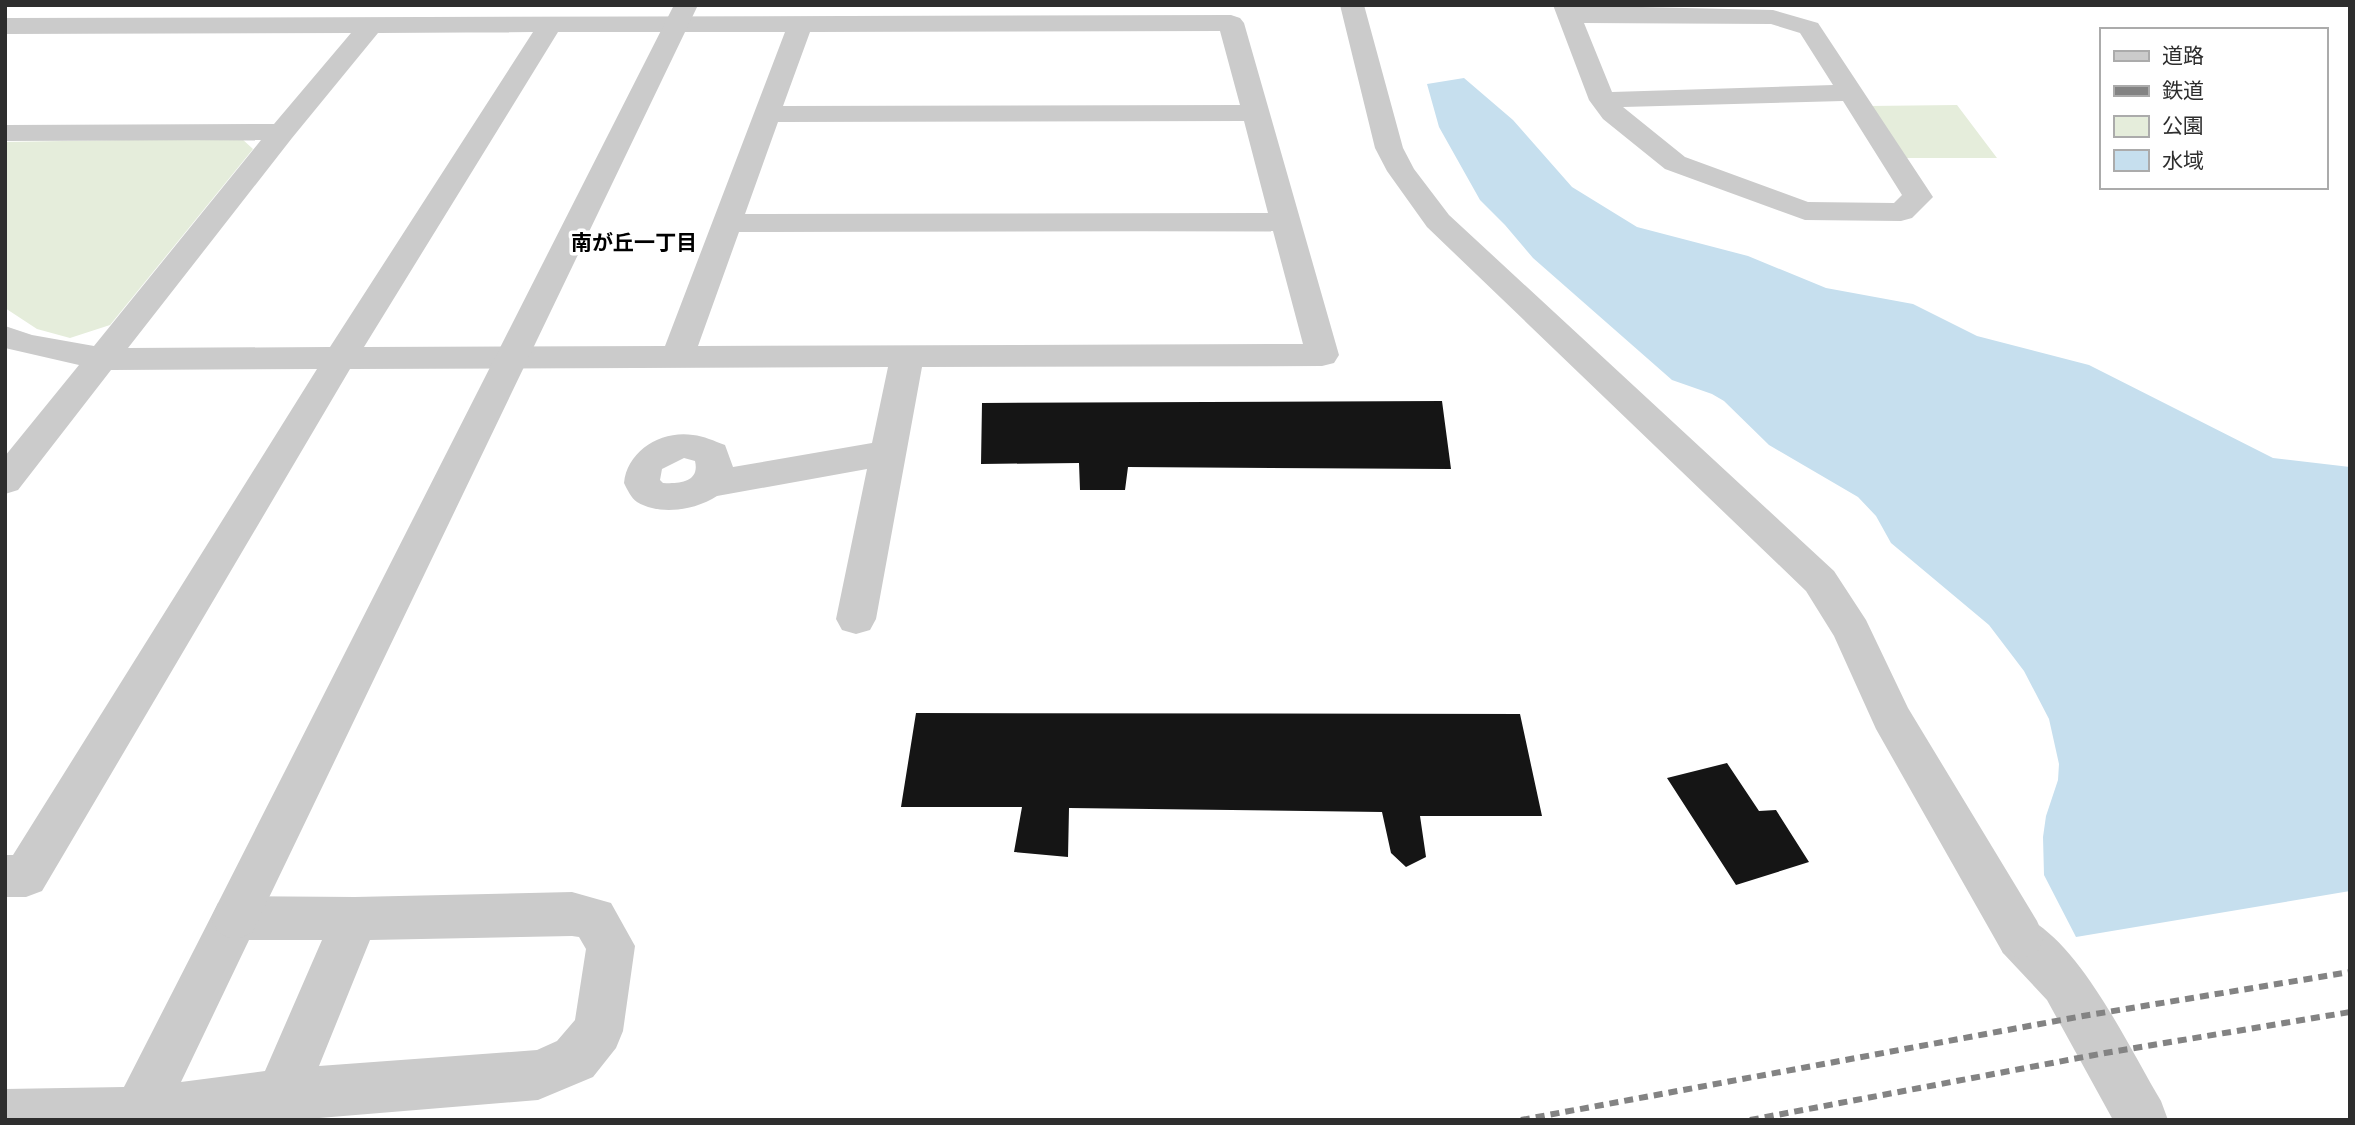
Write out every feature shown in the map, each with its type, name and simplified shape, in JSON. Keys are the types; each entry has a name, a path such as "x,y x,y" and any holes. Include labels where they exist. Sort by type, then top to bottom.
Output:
{"street":[{"path":"1352,5 1389,148 1401,170 1438,221 1820,581 1852,631 1891,717 2020,937 2064,984 2142,1120"},
{"path":"1567,10 1773,17 1809,28 1850,93 1918,197 1901,212 1805,211 1675,163 1613,113 1602,100 1567,10"},
{"path":"139,1113 681,14"},
{"path":"5,26 550,25 681,14 800,24 1231,23 1322,355 104,359 24,344 5,336"},
{"path":"677,358 800,24"},
{"path":"5,876 26,876 339,360 550,25"},
{"path":"5,481 282,132 370,26"},
{"path":"1602,100 1850,93"},
{"path":"768,114 1257,113"},
{"path":"5,133 282,132"},
{"path":"728,223 1286,222"},
{"path":"856,618 907,357"},
{"path":"706,485 888,453"},
{"path":"5,1115 139,1113 281,1095 538,1074 575,1059 598,1031 611,946 594,918 572,914 355,919 235,918"},
{"path":"281,1095 355,919"}],"green space":[{"path":"1957,105 1997,158 1903,158 1868,106"},
{"path":"241,138 253,149 110,325 70,338 37,329 5,308 5,142"}],"water":[{"path":"1464,78 1513,120 1572,187 1637,227 1748,256 1826,288 1913,304 1977,336 2089,365 2273,458 2350,467 2350,891 2076,937 2044,875 2043,837 2046,816 2058,780 2059,764 2049,719 2024,671 1989,625 1891,543 1876,516 1858,497 1769,445 1724,401 1672,380 1533,258 1480,200 1439,127 1427,84"}],"building":[{"path":"1442,401 1451,469 1128,467 1125,490 1080,490 1079,463 981,464 982,403"},
{"path":"916,713 1520,714 1542,816 1420,816 1426,857 1406,867 1391,853 1382,812 1069,808 1068,857 1014,852 1022,807 901,807"},
{"path":"1727,763 1759,811 1776,810 1809,862 1736,885 1667,778"}],"railway":[{"path":"1521,1120 2083,1016 2350,972"},
{"path":"1750,1120 2105,1053 2350,1012"}],"district":[{"name":"南が丘一丁目","path":"634,243"}]}
